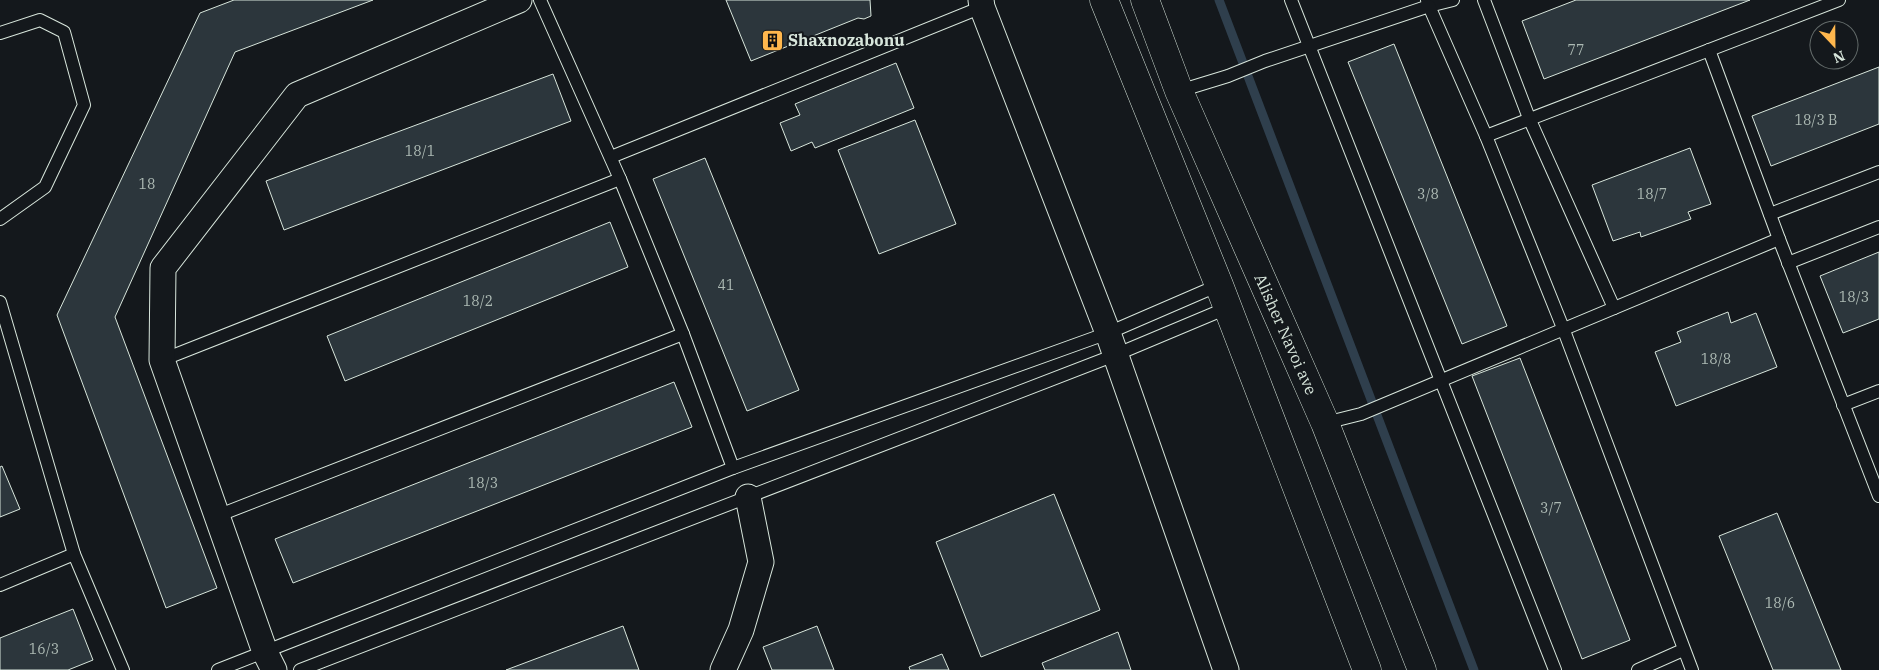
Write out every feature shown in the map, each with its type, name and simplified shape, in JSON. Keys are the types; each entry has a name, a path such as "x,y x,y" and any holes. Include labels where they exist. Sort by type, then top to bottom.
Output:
{"main road":[{"path":"1104,0 1223,296 1367,670"},
{"name":"Alisher Navoi ave","path":"1145,0 1179,90 1324,423 1422,670"}],"street":[{"path":"270,661 162,360 163,268 297,95 519,0"},
{"path":"981,4 1111,344 1226,670"},
{"path":"723,670 741,630 761,562 748,497"}],"lane":[{"path":"540,0 620,178 683,334 733,468"},
{"path":"1291,0 1555,670"},
{"path":"1179,90 1228,76 1428,3 1453,0"},
{"path":"1484,0 1529,118 1614,308"},
{"path":"1486,136 1839,0"},
{"path":"1428,3 1486,136 1563,328 1692,670"},
{"path":"611,157 981,4"},
{"path":"0,32 40,20 64,32 84,105 45,187 0,219"},
{"path":"1709,50 1788,263 1879,496"},
{"path":"1770,214 1879,172"},
{"path":"162,360 620,178"},
{"path":"1788,263 1879,227"},
{"path":"1324,423 1361,414 1779,239"},
{"path":"218,670 270,661 733,468 1111,344 1223,296"},
{"path":"300,670 748,497 1223,296"},
{"path":"0,302 74,554 123,670"},
{"path":"217,516 683,334"},
{"path":"1843,405 1879,391"},
{"path":"0,585 74,554"},
{"path":"1638,670 1683,650"}],"building":[{"path":"234,0 373,0 235,52 115,317 217,588 166,608 57,315 200,13"},
{"name":"Shaxnozabonu","path":"726,0 870,0 871,16 864,19 858,18 751,61"},
{"path":"1576,0 1750,0 1544,79 1522,21"},
{"path":"1394,44 1507,326 1462,344 1348,62"},
{"path":"896,63 914,108 815,148 812,142 791,151 780,123 800,115 795,104"},
{"path":"1879,67 1879,124 1771,166 1752,116"},
{"path":"553,74 571,121 284,230 266,181"},
{"path":"915,120 956,224 879,254 838,150"},
{"path":"1690,148 1711,204 1688,212 1691,219 1641,237 1640,232 1613,241 1592,185"},
{"path":"705,158 799,390 747,411 653,179"},
{"path":"610,222 628,267 345,381 327,336"},
{"path":"1879,252 1879,319 1843,333 1820,276"},
{"path":"1728,312 1731,323 1756,313 1777,367 1676,406 1655,352 1681,342 1677,332"},
{"path":"1520,358 1630,640 1582,659 1472,376"},
{"path":"674,382 692,427 293,583 275,539"},
{"path":"2,466 20,509 0,517 0,467"},
{"path":"1054,494 1100,610 981,657 936,542"},
{"path":"1777,513 1841,670 1773,670 1719,536"},
{"path":"73,609 93,660 68,670 0,670 0,638"},
{"path":"623,626 639,670 506,670"},
{"path":"817,626 834,670 772,670 763,647"},
{"path":"1118,632 1131,670 1045,670 1042,663"},
{"path":"942,654 949,670 910,670 909,667"}],"waterway":[{"path":"1219,0 1474,670"}],"place":[{"name":"Shaxnozabonu","path":"772,40"}]}
